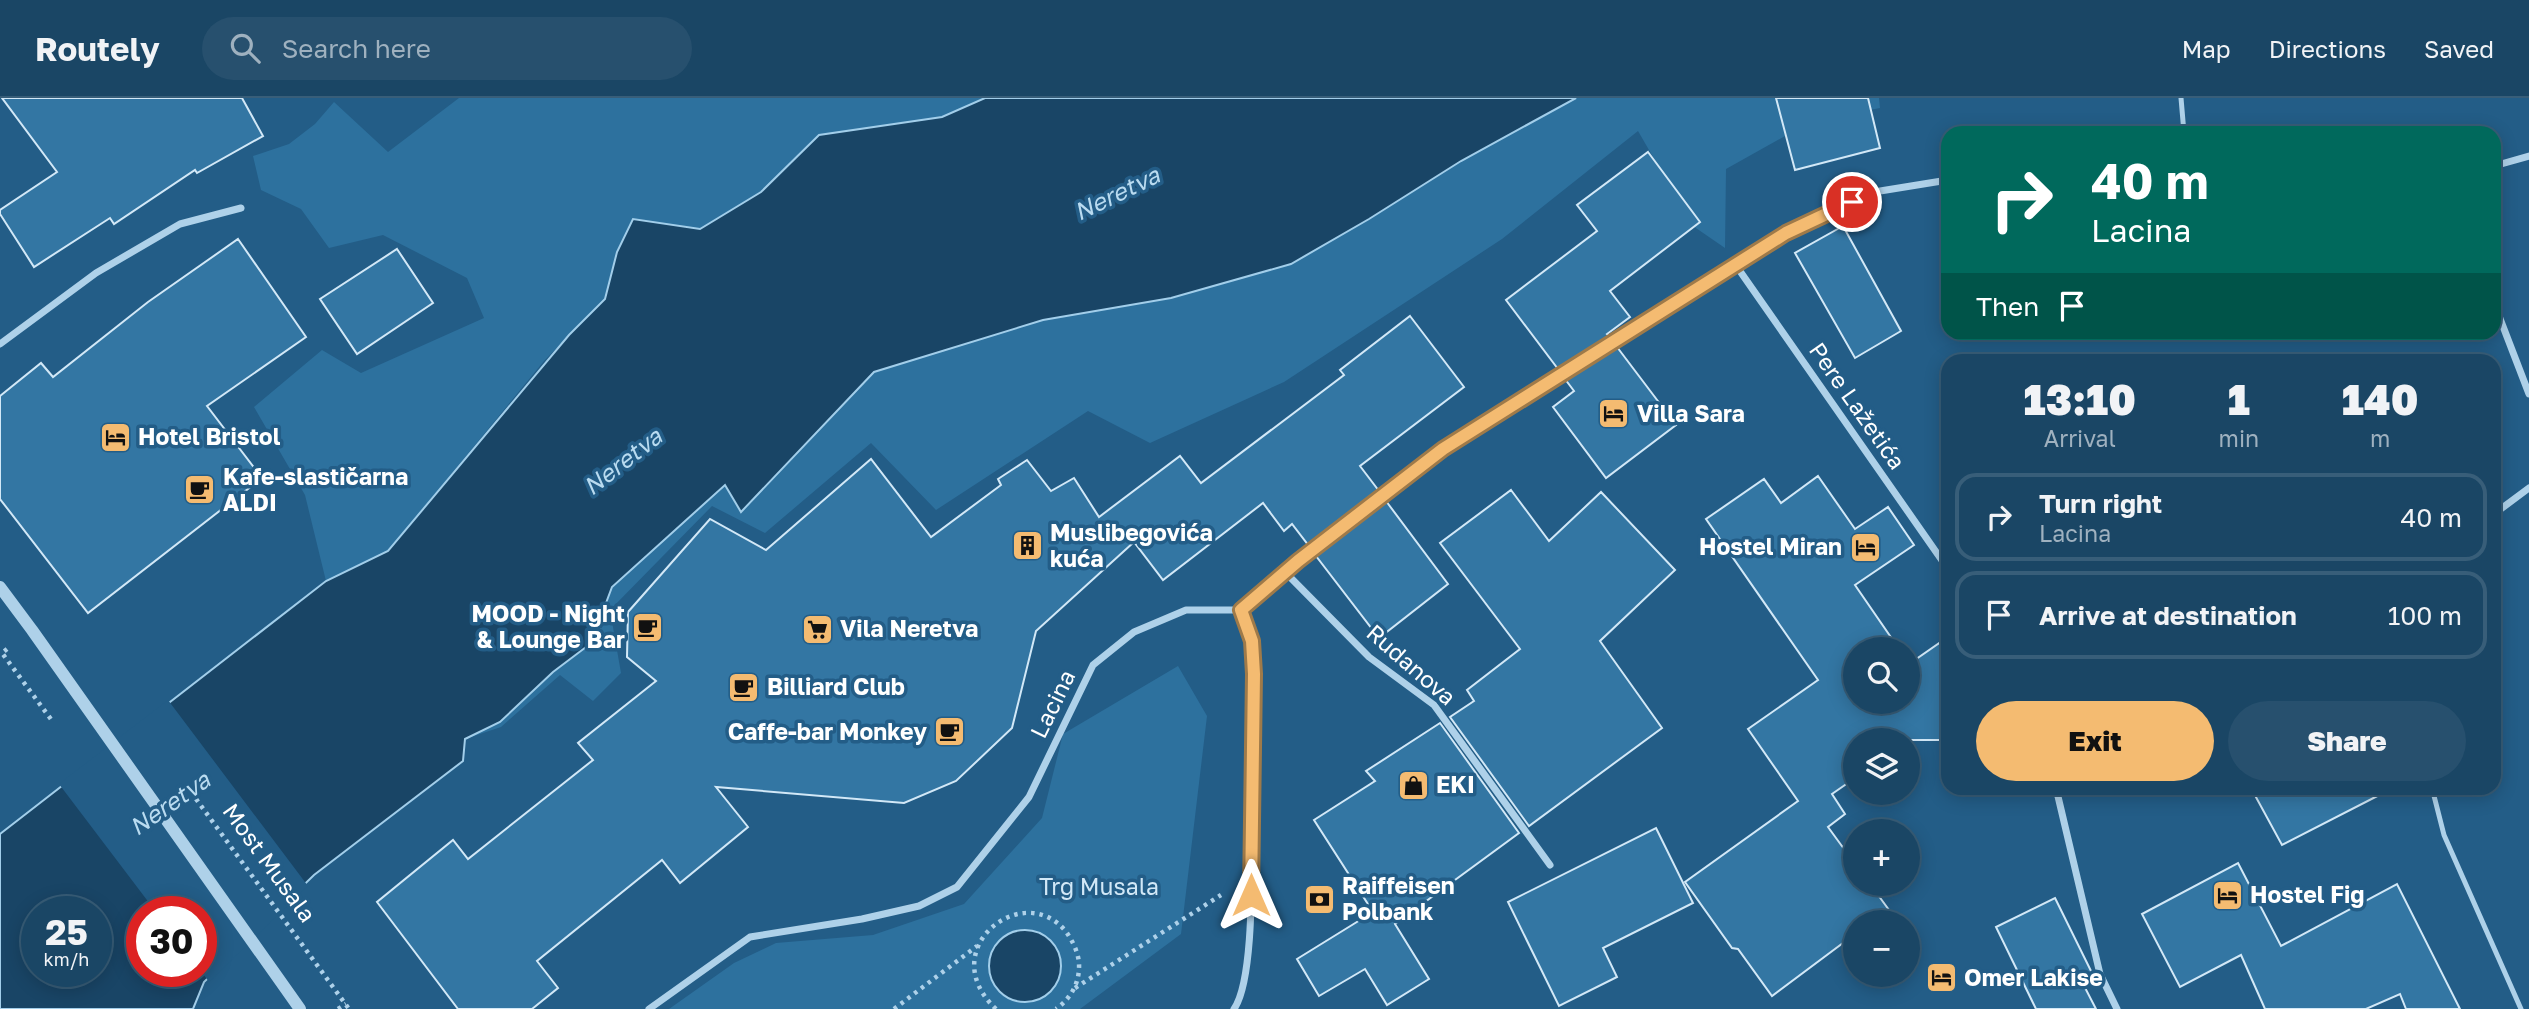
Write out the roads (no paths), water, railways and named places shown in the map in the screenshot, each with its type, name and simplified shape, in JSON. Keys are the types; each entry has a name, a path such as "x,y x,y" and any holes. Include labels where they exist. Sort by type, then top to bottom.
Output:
{"street":[{"path":"2501,164 2529,156"},
{"path":"1234,1009 1238,1003 1245,972 1251,915 1254,674 1252,641 1241,610 1285,572 1443,449 1735,264 1786,233 1874,192 1941,181"},
{"path":"0,344 96,273 180,224 241,208"},
{"name":"Pere Lažetića","path":"1735,264 1941,559"},
{"path":"2501,321 2529,394"},
{"path":"2501,509 2529,488"},
{"name":"Rudanova","path":"1285,572 1369,657 1434,705 1550,865"},
{"path":"0,587 300,1009"},
{"name":"Lacina","path":"649,1009 750,937 862,919 919,906 957,887 1029,797 1093,665 1133,632 1186,610 1241,610"},
{"path":"2058,795 2100,974 2117,1009"}],"lane":[{"path":"2181,98 2183,126"},
{"path":"2433,795 2444,835 2521,1009"}],"water":[{"name":"Neretva","path":"985,98 1576,98 1461,161 1291,264 1171,298 1043,320 874,372 741,512 725,485 612,587 603,611 598,638 553,672 500,722 465,739 463,761 314,875 217,969 217,896 126,896 126,987 202,987 193,1009 0,1009 0,834 326,581 388,551 569,335 605,299 617,252 633,219 700,229 761,192 819,135 942,117"},
{"path":"1025,930 1045,936 1055,946 1061,966 1055,986 1045,996 1025,1002 1005,996 995,986 989,966 995,946 1005,936"}],"place":[{"name":"Villa Sara","path":"1614,414"},
{"name":"Hotel Bristol","path":"115,437"},
{"name":"Kafe-slastičarna ALDI","path":"200,490"},
{"name":"Muslibegovića kuća","path":"1027,546"},
{"name":"Hostel Miran","path":"1865,547"},
{"name":"MOOD - Night & Lounge Bar","path":"648,627"},
{"name":"Vila Neretva","path":"817,629"},
{"name":"Billiard Club","path":"744,687"},
{"name":"Caffe-bar Monkey","path":"950,732"},
{"name":"EKI","path":"1413,785"},
{"name":"Hostel Fig","path":"2227,895"},
{"name":"Raiffeisen Polbank","path":"1319,899"},
{"name":"Omer Lakise","path":"1941,978"}],"park label":[{"name":"Trg Musala","path":"1099,887"}]}
